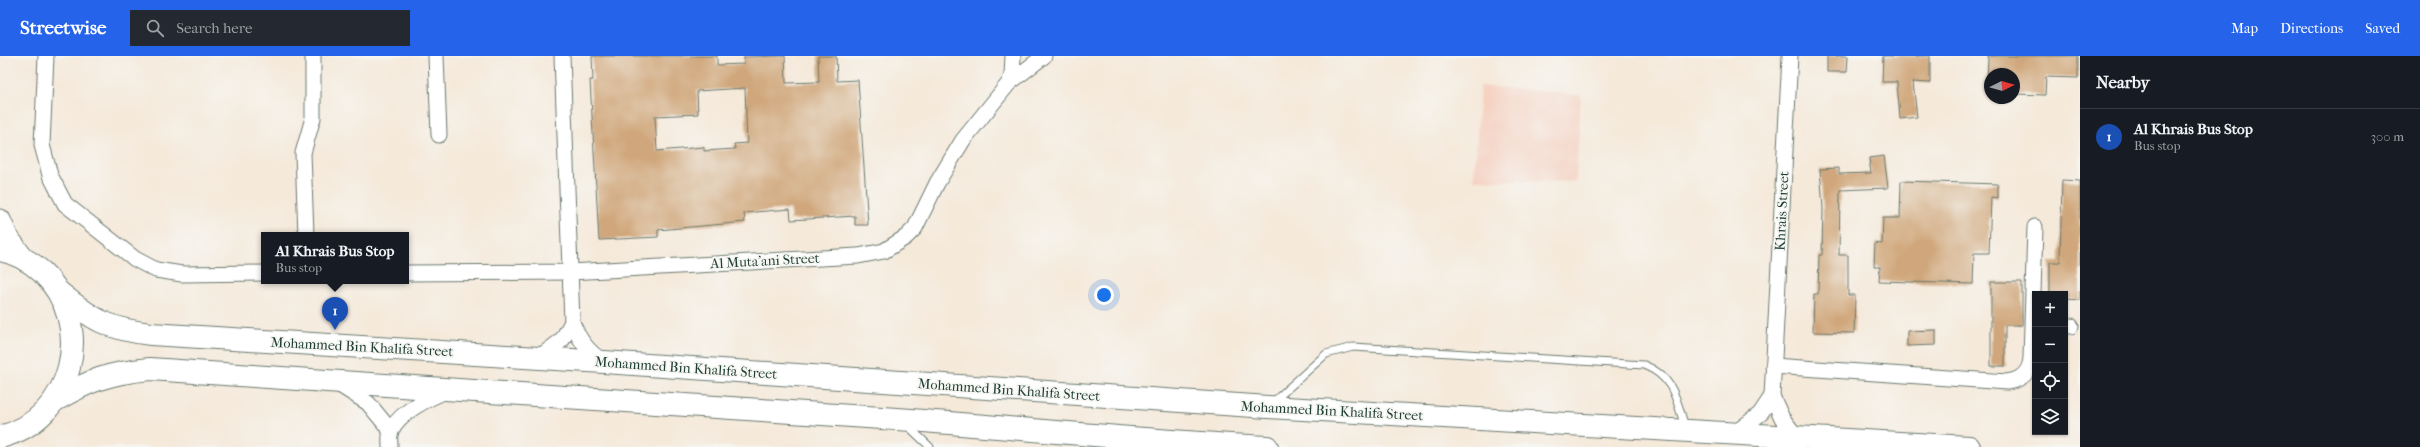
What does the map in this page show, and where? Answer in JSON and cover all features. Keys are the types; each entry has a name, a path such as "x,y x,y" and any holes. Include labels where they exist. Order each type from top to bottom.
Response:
{"highway":[{"path":"0,250 23,258 50,280 60,293 69,314 72,329 72,359 66,381 54,401 40,416 22,429 0,436"},
{"name":"Mohammed Bin Khalifa Street","path":"60,293 82,311 101,323 122,331 151,334 604,362 1268,407 1969,447"},
{"path":"54,401 99,377 119,372 150,369 447,391 898,419 1160,442 1267,447"}],"main road":[{"path":"0,220 7,236 23,258"}],"street":[{"path":"46,56 42,145 50,175 65,204 135,259 156,270 182,274 261,273"},
{"path":"306,232 302,160 304,146 314,118 313,56"},
{"path":"436,56 439,135"},
{"path":"562,56 572,322 581,342 591,353 604,362"},
{"name":"Al Muta'ani Street","path":"409,272 570,272 858,256 884,251 901,241 915,228 937,182 963,140 1009,83 1012,75 1013,56"},
{"path":"1009,83 1044,56"},
{"name":"Khrais Street","path":"1790,56 1772,396 1782,418 1796,436"},
{"path":"2034,291 2035,227"},
{"path":"538,358 562,340 572,322"},
{"path":"1773,366 2007,382 2019,379 2028,370 2031,358 2034,327"},
{"path":"338,383 368,404 391,431"},
{"path":"390,447 391,431 416,406 447,391"},
{"path":"1735,433 1760,414 1772,396"}],"lane":[{"path":"1268,407 1326,354 1353,347 1644,365 1663,375 1670,384 1687,431"},
{"path":"898,419 920,435 930,447"},
{"path":"1140,447 1160,442"}],"shaded area":[{"path":"1480,86 1581,95 1576,182 1474,180"}],"building":[{"path":"592,56 717,56 717,65 744,64 744,57 785,56 786,83 819,82 818,56 836,56 837,81 858,80 868,225 855,225 855,216 791,220 790,209 744,213 745,222 658,230 658,237 599,240 590,80 593,80","holes":["745,88 747,143 734,144 735,149 704,151 704,147 657,151 655,116 698,114 697,91"]},
{"path":"1827,56 1848,56 1847,72 1827,72"},
{"path":"1883,56 1930,56 1930,83 1913,82 1917,117 1900,119 1897,82 1882,82"},
{"path":"1988,56 2078,56 2078,78 2046,77 2045,95 2020,94 2020,68 1988,68"},
{"path":"1884,156 1888,188 1840,190 1839,255 1848,255 1848,295 1855,295 1854,333 1813,332 1814,294 1818,294 1819,255 1822,255 1823,208 1820,169 1839,168 1839,174 1871,173 1869,158"},
{"path":"2062,180 2080,181 2080,300 2068,299 2068,291 2050,291 2050,262 2060,262"},
{"path":"1901,181 1998,184 1998,198 1991,197 1989,253 1974,253 1973,284 1879,281 1880,267 1874,267 1875,243 1882,244 1883,218 1900,218"},
{"path":"1991,282 2022,282 2022,325 2005,325 2005,366 1991,366"},
{"path":"1936,330 1936,345 1907,346 1907,331"}],"place":[{"name":"Al Khrais Bus Stop","path":"335,330"}]}
